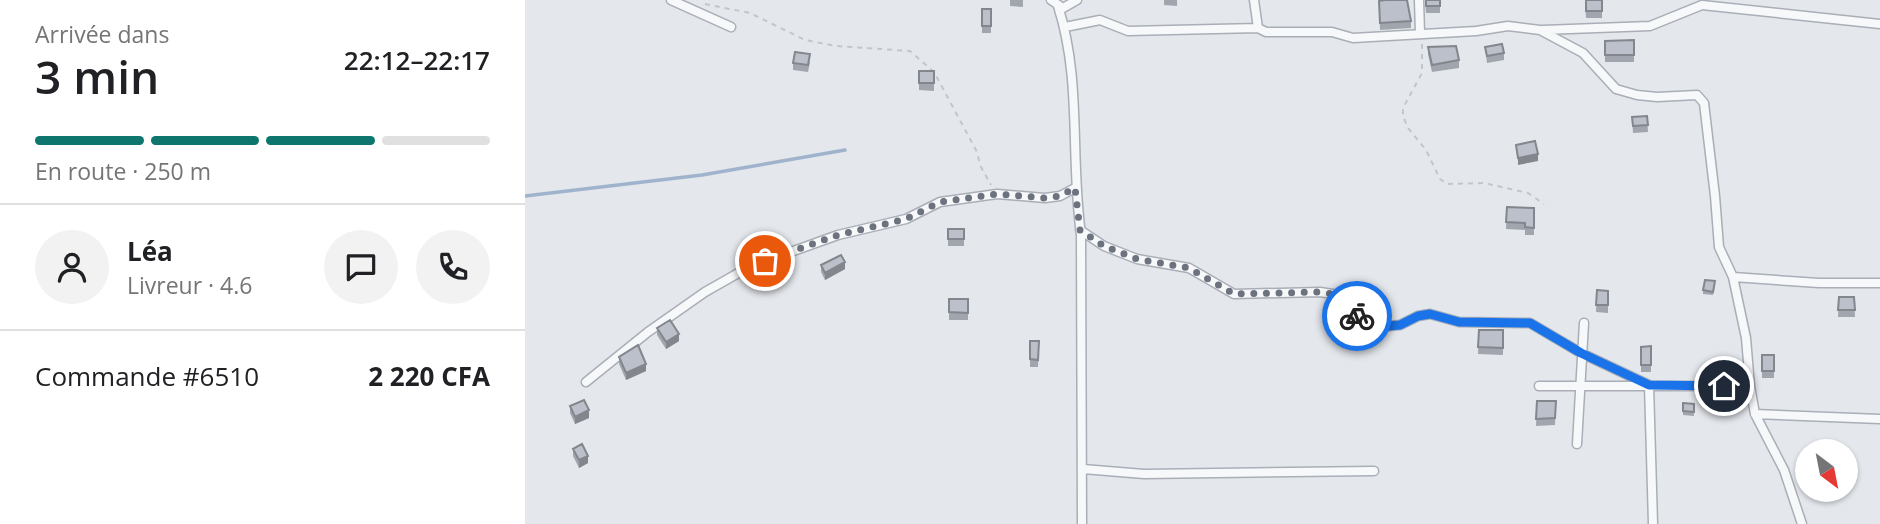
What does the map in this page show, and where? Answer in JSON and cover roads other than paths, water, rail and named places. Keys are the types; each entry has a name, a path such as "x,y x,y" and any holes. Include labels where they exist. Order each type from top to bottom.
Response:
{"street":[{"path":"671,0 731,27"},
{"path":"1054,3 1063,8 1077,0"},
{"path":"1254,0 1258,28"},
{"path":"1419,0 1420,33"},
{"path":"1054,3 1065,27 1075,113 1075,188 1080,230 1082,524"},
{"path":"1065,27 1100,20 1128,31 1258,28 1266,32 1332,32 1353,38 1476,31 1508,26 1540,30 1650,26 1703,3 1880,24"},
{"path":"1540,30 1583,53 1616,89 1657,97 1697,96 1705,103 1719,247 1733,277 1747,338 1755,414 1784,470 1802,524"},
{"path":"586,382 705,292 749,267 838,235 906,219 940,202 997,194 1045,198 1060,196 1075,188"},
{"path":"1080,230 1104,246 1137,259 1189,268 1234,294 1333,294 1343,298 1348,308 1360,320 1377,327 1400,325 1418,316 1430,314 1459,322 1530,323 1581,353 1649,385"},
{"path":"1733,277 1819,283 1880,283"},
{"path":"1577,444 1584,323"},
{"path":"1649,385 1653,524"},
{"path":"1539,386 1750,386"},
{"path":"1755,414 1880,419"},
{"path":"1083,469 1144,474 1374,471"}],"waterway":[{"path":"525,196 702,175 845,150"}]}
